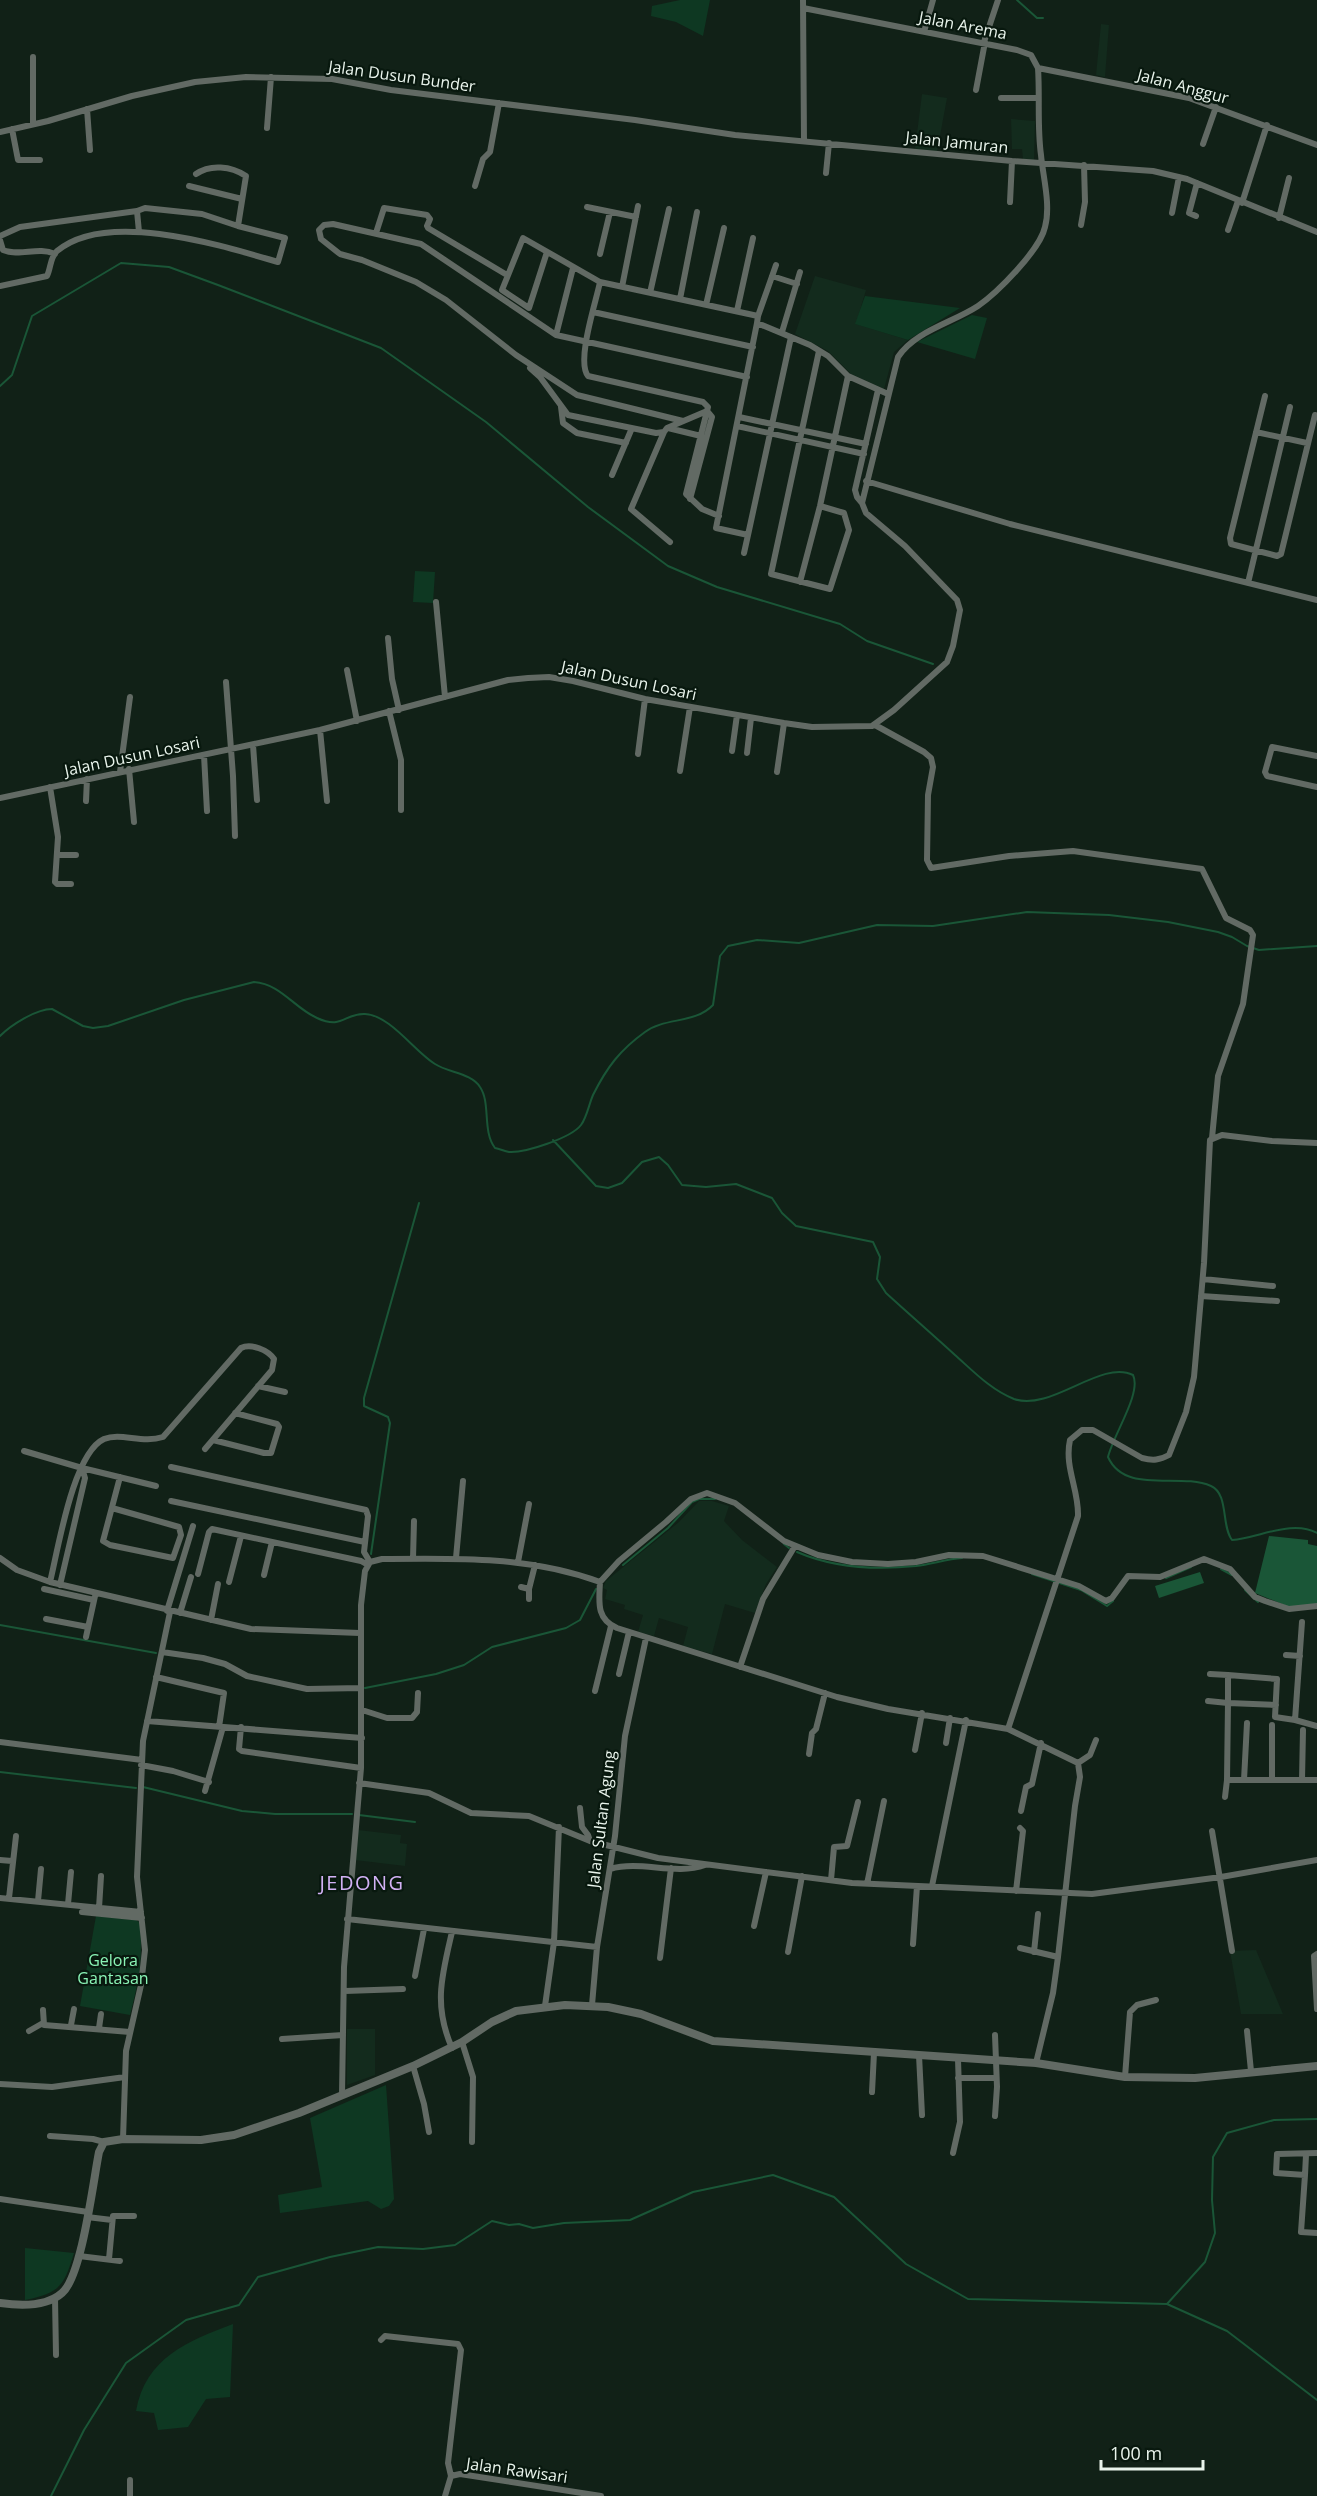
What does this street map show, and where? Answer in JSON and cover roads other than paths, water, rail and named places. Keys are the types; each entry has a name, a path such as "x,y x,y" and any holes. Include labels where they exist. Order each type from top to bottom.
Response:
{"street":[{"path":"803,0 804,141"},
{"path":"924,32 933,0"},
{"path":"976,90 984,42 998,0"},
{"name":"Jalan Arema","path":"803,8 984,42 1031,55 1038,68"},
{"path":"33,57 33,124"},
{"path":"862,503 896,362 902,351 917,338 968,311 994,293 1038,242 1046,219 1038,68"},
{"name":"Jalan Anggur","path":"1038,68 1168,93 1216,107 1317,145"},
{"path":"267,128 271,77"},
{"name":"Jalan Dusun Bunder","path":"0,132 195,82 271,77 332,79 391,90 735,135 804,141"},
{"path":"1001,98 1038,98"},
{"path":"475,186 483,159 490,152 499,103"},
{"path":"1203,144 1216,107"},
{"path":"87,109 90,150"},
{"path":"1228,230 1267,125"},
{"path":"12,129 18,160 40,160"},
{"name":"Jalan Jamuran","path":"804,141 1012,161 1153,171 1197,183 1317,232"},
{"path":"826,173 829,143"},
{"path":"1010,202 1012,161"},
{"path":"1081,225 1086,201 1084,165"},
{"path":"196,174 206,167 240,172 246,176 238,226"},
{"path":"1172,213 1179,177"},
{"path":"1279,218 1289,178"},
{"path":"1196,216 1189,213 1197,183"},
{"path":"189,186 242,199"},
{"path":"622,286 638,206"},
{"path":"587,207 636,217"},
{"path":"0,286 47,276 55,254 76,240 102,234 139,232 195,238 278,262 285,238 202,214 145,208 21,227 0,238 3,250 11,254 46,250 55,254"},
{"path":"376,233 384,208 427,216 430,219 426,226 428,228 507,275"},
{"path":"650,292 669,208"},
{"path":"137,211 139,232"},
{"path":"600,254 610,212"},
{"path":"680,299 697,212"},
{"path":"701,436 682,431 632,428 568,415 540,377 516,355 446,300 416,282 362,260 340,254 319,235 319,230 324,225 333,224 421,244 556,334 747,377"},
{"path":"706,305 724,228"},
{"path":"547,252 529,308 502,290 523,238 600,282 738,311 819,351 848,376 888,394"},
{"path":"738,311 753,238"},
{"path":"748,535 716,528 758,320 776,265"},
{"path":"556,334 573,267"},
{"path":"782,332 800,272"},
{"path":"772,276 797,284"},
{"path":"600,282 583,358 585,372 588,376 703,402 708,407 686,494 702,509 719,516"},
{"path":"593,312 753,347"},
{"path":"744,553 791,337"},
{"path":"819,351 771,574 830,590 849,530 844,513 820,506"},
{"path":"516,355 577,395 683,421"},
{"path":"800,582 820,506 848,376"},
{"path":"878,390 855,490 856,497 862,503 866,513 905,546 946,588 957,600 960,610 953,646 946,662 875,725 931,758 933,767 928,795 927,860 931,868 975,860 1062,851 1108,854 1197,867 1206,874 1226,918 1250,930 1253,935 1239,1016 1218,1076 1212,1138 1208,1151 1203,1279 1190,1398 1169,1455 1151,1460 1115,1443 1097,1431 1086,1430 1077,1433 1070,1440 1069,1461 1078,1516 1008,1729"},
{"path":"1265,396 1230,541 1232,544 1277,556 1282,552 1315,415"},
{"path":"560,406 563,423 577,433 626,443"},
{"path":"1248,583 1290,407"},
{"path":"670,542 631,509 666,430 707,411"},
{"path":"690,499 712,417 707,411"},
{"path":"739,417 866,444"},
{"path":"682,431 683,421"},
{"path":"737,426 864,454"},
{"path":"612,475 632,428"},
{"path":"1256,432 1307,443"},
{"path":"866,481 1010,524 1317,600"},
{"path":"436,602 445,697"},
{"path":"388,638 392,679 399,710"},
{"path":"347,670 357,721"},
{"name":"Jalan Dusun Losari","path":"0,798 320,730 508,680 549,677 595,685 645,699 812,727 875,725"},
{"path":"226,682 235,836"},
{"path":"120,772 130,697"},
{"path":"638,754 645,699"},
{"path":"680,771 690,707"},
{"path":"389,711 401,760 401,810"},
{"path":"732,751 737,716"},
{"path":"747,753 751,718"},
{"path":"777,771 784,723"},
{"path":"320,730 327,801"},
{"path":"253,745 257,800"},
{"path":"1317,756 1272,747 1265,772 1267,776 1317,787"},
{"path":"204,755 207,811"},
{"path":"129,769 134,822"},
{"path":"86,801 87,779"},
{"path":"50,787 58,837 56,883 71,884"},
{"path":"58,855 76,855"},
{"path":"1212,1138 1222,1136 1272,1142 1317,1143"},
{"path":"1203,1279 1273,1286"},
{"path":"1201,1296 1277,1301"},
{"path":"50,1582 76,1477 90,1452 105,1439 119,1437 147,1441 163,1437 245,1346 271,1354 274,1359 272,1370 205,1449"},
{"path":"258,1386 285,1392"},
{"path":"213,1440 264,1454 271,1453 279,1427 277,1424 235,1413"},
{"path":"24,1451 156,1486"},
{"path":"171,1467 366,1510 368,1516 364,1552 369,1564 364,1577 360,1633 361,1768 347,1919 342,2095"},
{"path":"60,1584 85,1478 82,1468"},
{"path":"112,1508 179,1527 181,1535 173,1558 106,1544 103,1539 120,1477"},
{"path":"456,1558 463,1481"},
{"path":"1078,1762 1008,1729 866,1704 611,1626 602,1616 599,1608 600,1582 619,1561 691,1499 707,1492 735,1503 773,1533 795,1546 836,1559 868,1564 901,1564 949,1555 973,1554 1109,1600 1128,1576 1160,1577 1200,1560 1209,1559 1230,1569 1255,1597 1265,1602 1289,1609 1317,1606"},
{"path":"171,1501 365,1542"},
{"path":"518,1562 529,1504"},
{"path":"413,1559 414,1521"},
{"path":"123,2139 129,2032 144,1969 145,1936 137,1851 142,1762 147,1721 169,1611 193,1526"},
{"path":"198,1575 210,1530 369,1564 382,1559 456,1558 518,1562 566,1570 600,1582"},
{"path":"230,1582 242,1536"},
{"path":"264,1575 272,1542"},
{"path":"740,1667 763,1599 795,1546"},
{"path":"57,1556 66,1558"},
{"path":"0,1558 17,1570 50,1582 251,1629 360,1633"},
{"path":"529,1599 535,1564"},
{"path":"180,1613 191,1576"},
{"path":"211,1620 218,1584"},
{"path":"521,1587 529,1589"},
{"path":"44,1589 94,1600"},
{"path":"86,1637 96,1593"},
{"path":"46,1619 88,1627"},
{"path":"1295,1720 1302,1622"},
{"path":"595,1691 597,1673 611,1626"},
{"path":"619,1674 629,1632"},
{"name":"Jalan Sultan Agung","path":"592,2005 597,1947 613,1848 625,1736 646,1638"},
{"path":"162,1652 203,1658 225,1664 247,1676 307,1689 361,1688"},
{"path":"1286,1656 1300,1656"},
{"path":"1210,1674 1277,1679 1275,1717 1317,1726"},
{"path":"1225,1797 1228,1675"},
{"path":"156,1677 222,1692 224,1696 221,1727 205,1791"},
{"path":"362,1710 387,1718 412,1718 417,1712 418,1693"},
{"path":"809,1754 812,1733 815,1730 825,1693"},
{"path":"1208,1701 1228,1704 1276,1705"},
{"path":"915,1750 922,1713"},
{"path":"946,1743 950,1718"},
{"path":"932,1886 966,1720"},
{"path":"147,1721 362,1738"},
{"path":"1244,1780 1247,1723"},
{"path":"1272,1725 1272,1780"},
{"path":"241,1727 240,1751 361,1768"},
{"path":"1302,1780 1303,1730"},
{"path":"1078,1762 1090,1755 1096,1740"},
{"path":"0,1742 142,1762 209,1782"},
{"path":"1021,1811 1026,1787 1032,1784 1041,1743"},
{"path":"1036,2063 1053,1993 1080,1777 1078,1762"},
{"path":"1227,1780 1317,1780"},
{"path":"359,1783 423,1792 464,1811 529,1816 590,1841 658,1858 867,1884 1092,1894 1221,1877 1317,1860"},
{"path":"867,1884 884,1801"},
{"path":"831,1880 834,1847 848,1846 858,1802"},
{"path":"580,1808 582,1827 590,1841"},
{"path":"545,2006 554,1942 559,1827"},
{"path":"1016,1892 1023,1831 1020,1828"},
{"path":"1212,1831 1232,1952"},
{"path":"9,1898 16,1836"},
{"path":"0,1860 12,1861"},
{"path":"610,1869 628,1866 687,1869 705,1865"},
{"path":"660,1958 671,1868"},
{"path":"38,1901 41,1869"},
{"path":"68,1904 71,1872"},
{"path":"754,1926 766,1872"},
{"path":"99,1908 101,1876"},
{"path":"788,1952 802,1876"},
{"path":"913,1944 917,1886"},
{"path":"0,1898 68,1904 142,1915"},
{"path":"82,1912 142,1915"},
{"path":"1034,1952 1038,1914"},
{"path":"347,1919 597,1947"},
{"path":"415,1976 424,1929"},
{"path":"452,1932 439,2004 444,2031 452,2048"},
{"path":"1020,1948 1058,1957"},
{"path":"1317,1954 1314,1956 1317,2009"},
{"path":"345,1991 403,1989"},
{"path":"1125,2077 1130,2012 1137,2005 1156,2000"},
{"path":"50,2136 104,2142 123,2139 186,2141 214,2139 254,2128 342,2095 452,2048 505,2015 527,2008 545,2006 592,2005 641,2014 713,2041 1036,2063 1125,2077 1196,2078 1317,2066"},
{"path":"71,2025 74,2009"},
{"path":"43,2010 43,2023"},
{"path":"99,2028 101,2014"},
{"path":"43,2023 129,2032"},
{"path":"29,2031 43,2023"},
{"path":"1247,2031 1251,2071"},
{"path":"282,2039 343,2035"},
{"path":"995,2035 997,2087 995,2116"},
{"path":"462,2042 473,2077 472,2142"},
{"path":"872,2092 874,2053"},
{"path":"920,2055 922,2115"},
{"path":"953,2153 960,2122 958,2059"},
{"path":"413,2066 422,2093 429,2132"},
{"path":"0,2084 52,2086 125,2077"},
{"path":"958,2079 995,2078"},
{"path":"0,2303 29,2305 55,2298 68,2287 79,2256 99,2152 104,2142"},
{"path":"1305,2175 1276,2173 1277,2154 1317,2153"},
{"path":"1306,2155 1300,2232 1317,2233"},
{"path":"0,2199 112,2220"},
{"path":"109,2259 113,2216 134,2216"},
{"path":"79,2256 120,2261"},
{"path":"55,2298 56,2355"},
{"path":"381,2340 385,2336 458,2344 461,2350 448,2463 451,2476"},
{"name":"Jalan Rawisari","path":"445,2496 451,2476 467,2475 601,2496"},
{"path":"130,2480 130,2496"}],"waterway":[{"path":"1017,0 1037,18 1043,18"},
{"path":"0,386 12,375 32,316 121,263 169,267 381,348 486,422 588,507 668,566 717,587 840,624 867,641 933,664"},
{"path":"0,1036 24,1018 46,1010 52,1009 83,1026 93,1028 108,1026 184,1000 254,982 264,984 280,992 309,1014 326,1021 338,1022 358,1014 374,1016 393,1027 435,1064 476,1082 485,1101 491,1141 495,1148 516,1152 558,1140 576,1130 585,1118 593,1095 609,1068 621,1052 645,1032 662,1024 698,1015 713,1005 720,956 728,946 757,940 799,943 877,925 933,926 1027,912 1109,915 1168,922 1218,932 1259,950 1317,946"},
{"path":"553,1140 596,1186 608,1188 622,1183 642,1162 659,1157 668,1165 682,1185 706,1187 736,1184 772,1198 782,1213 796,1226 873,1242 880,1257 877,1279 886,1293 983,1380 1014,1399 1028,1401 1044,1398 1106,1374 1120,1372 1133,1375 1134,1392 1108,1457 1116,1469 1127,1476 1140,1479 1198,1482 1211,1486 1217,1490 1223,1503 1232,1540 1275,1530 1297,1528 1317,1533"},
{"path":"371,1554 390,1423 388,1417 364,1406 364,1398 419,1203"},
{"path":"623,1565 668,1528 692,1502 699,1499 715,1499"},
{"path":"784,1544 789,1548"},
{"path":"797,1552 826,1562 871,1568 916,1566 962,1558"},
{"path":"1166,1578 1191,1567"},
{"path":"1221,1569 1232,1575"},
{"path":"1032,1574 1081,1590 1107,1606 1113,1601"},
{"path":"365,1688 436,1674 464,1665 492,1647 566,1628 580,1620 596,1589"},
{"path":"1245,1590 1258,1602"},
{"path":"0,1625 156,1653"},
{"path":"0,1772 136,1788"},
{"path":"143,1787 242,1811 275,1814 352,1814"},
{"path":"359,1815 415,1822"},
{"path":"51,2496 84,2430 126,2363 186,2320 239,2305 258,2277 330,2257 378,2247 423,2249 455,2245 492,2221 533,2228 564,2223 630,2220 693,2192 773,2175 834,2197 906,2264 968,2299 1167,2304 1205,2262 1215,2233 1212,2200 1213,2157 1227,2133 1274,2120 1317,2119"},
{"path":"1167,2304 1227,2331 1317,2400"}],"district":[{"name":"JEDONG","path":"362,1883"}],"park label":[{"name":"Gelora Gantasan","path":"113,1969"}]}
